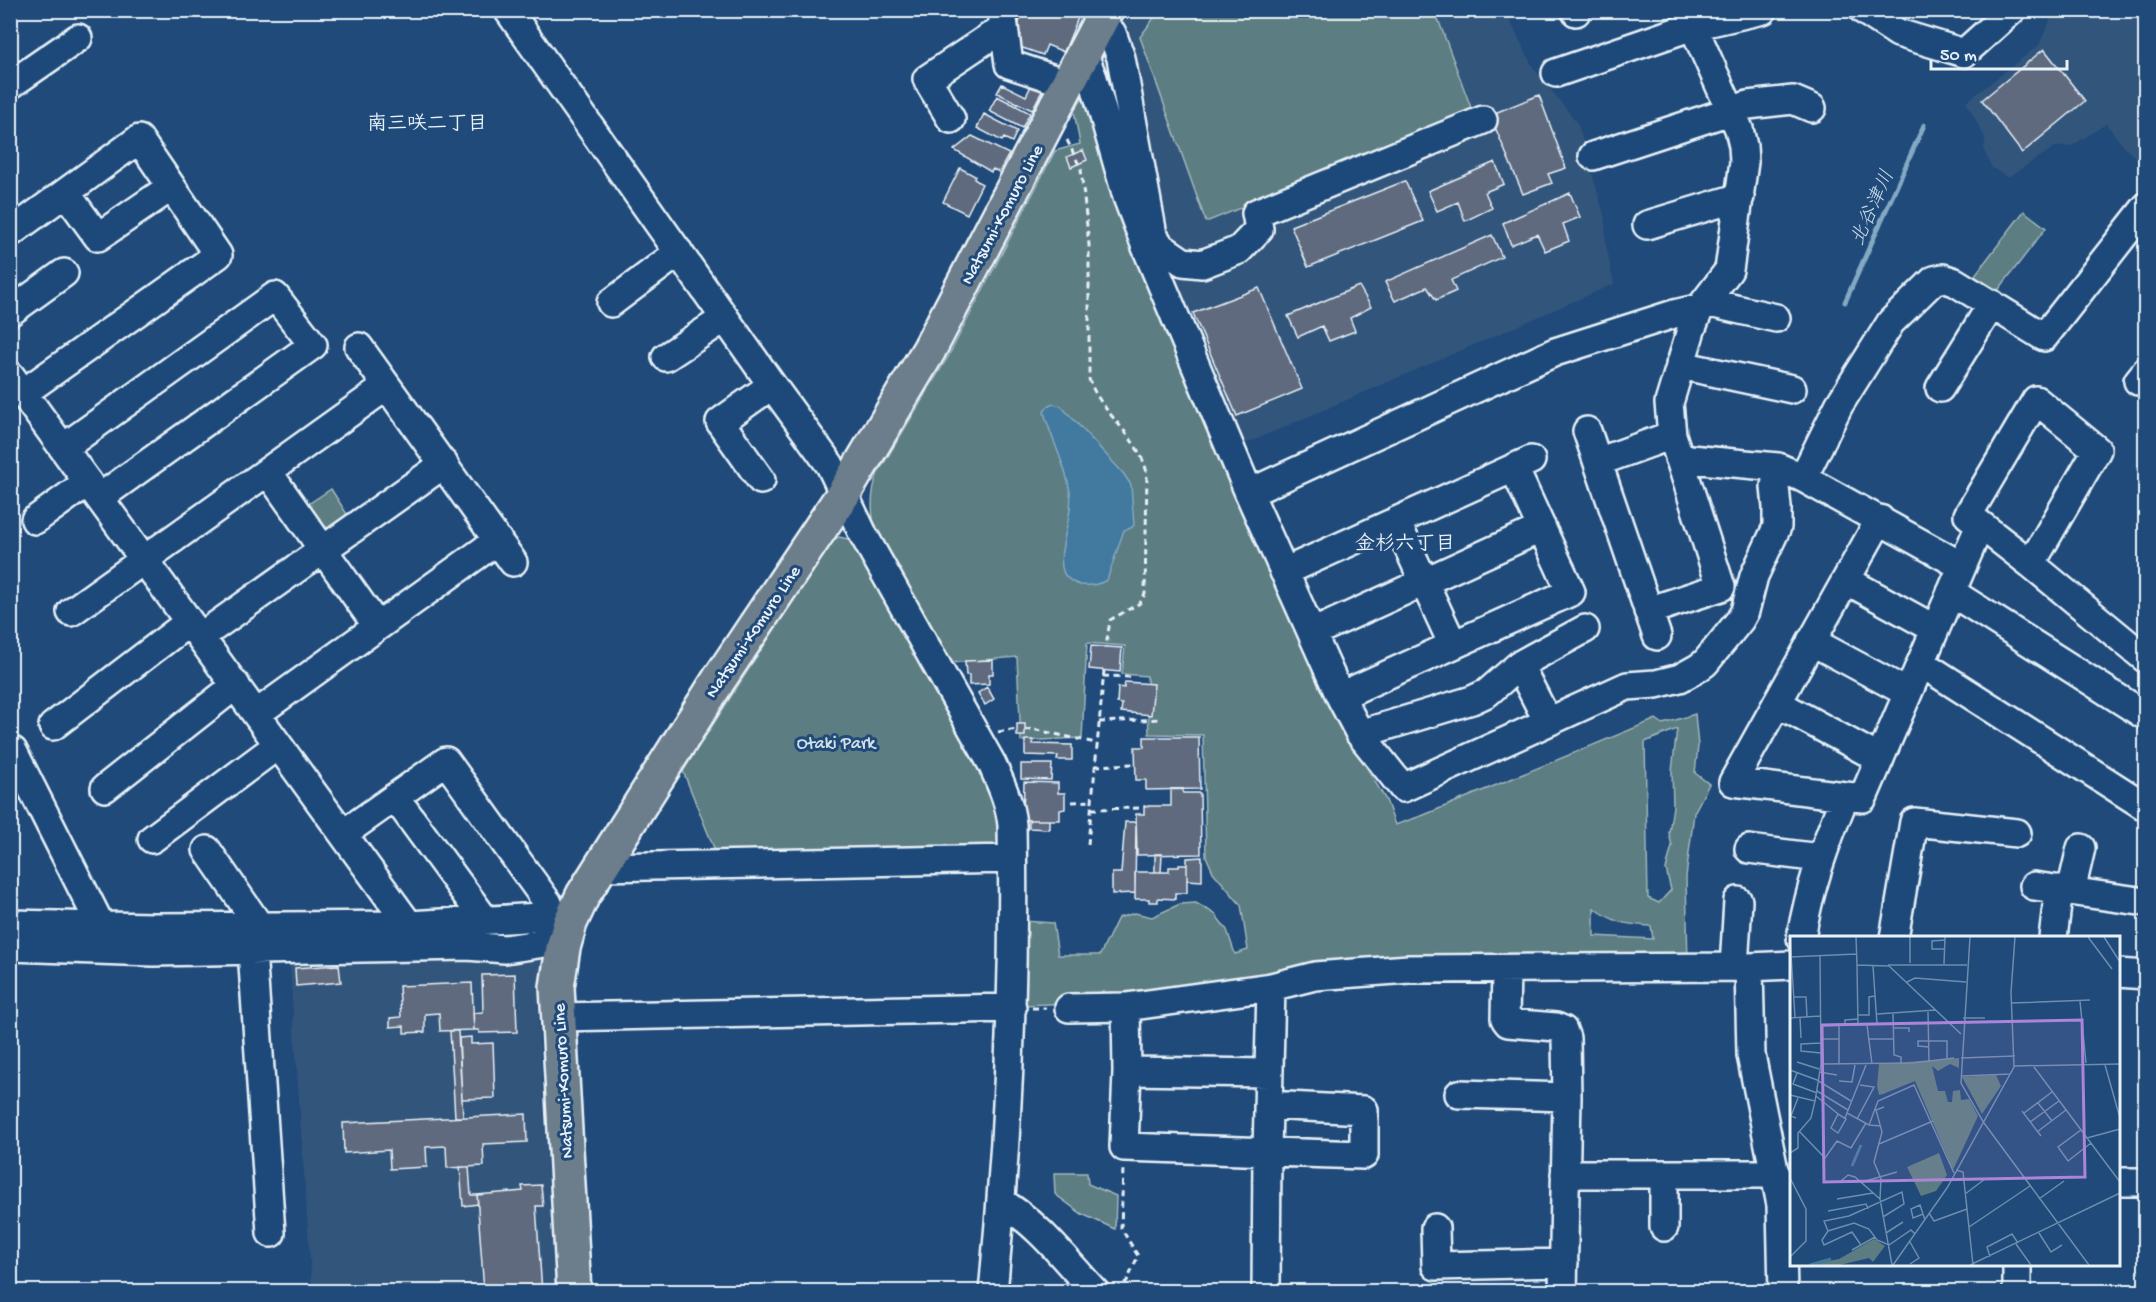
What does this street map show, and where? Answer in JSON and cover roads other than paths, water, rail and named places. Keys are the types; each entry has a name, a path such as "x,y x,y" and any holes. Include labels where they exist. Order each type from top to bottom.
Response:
{"main road":[{"name":"Natsumi-Komuro Line","path":"574,1292 557,987 563,929 599,867 720,678 844,493 929,350 1103,17"}],"street":[{"path":"508,10 830,465 863,534 999,780 1011,814 1012,1008 1002,1203 993,1292"},
{"path":"1556,73 1692,18 1762,10"},
{"path":"1863,10 1898,33 1964,53 2012,10"},
{"path":"1103,17 1112,33 1121,58 1153,235 1161,247 1183,262 1202,264 1239,250 1259,229 1256,213 1483,120"},
{"path":"1587,431 1653,624 1721,587 1676,447 1669,403 1691,330 1703,305 1729,270 1744,162 1739,129 1692,18"},
{"path":"1003,19 1009,64 1069,84"},
{"path":"951,119 927,79 1003,19"},
{"path":"10,85 78,38"},
{"path":"1084,55 1093,78 1127,197 1163,290 1249,493 1340,696 1360,734 1403,788 1627,686 1656,684 1680,678 1705,663 1740,620 1754,576 1775,533 1778,507 1775,487 1778,467"},
{"path":"1593,156 1748,105 1793,100 1812,108"},
{"path":"10,233 139,139 218,255 17,384 409,925"},
{"path":"66,193 98,237 171,187"},
{"path":"1647,225 1740,197"},
{"path":"1803,478 1839,405 1891,321 1934,280 1943,278 1955,282 2044,337 2145,207"},
{"path":"611,303 678,252"},
{"path":"1163,290 1176,286 1194,263"},
{"path":"10,312 64,273"},
{"path":"35,520 94,490 313,345 275,296 63,448"},
{"path":"1940,388 1992,304"},
{"path":"1249,493 1555,352 1703,305 1776,318"},
{"path":"666,357 724,318"},
{"path":"256,714 377,626 506,551 359,347"},
{"path":"1680,365 1792,389"},
{"path":"761,480 720,422 772,385"},
{"path":"71,612 387,386"},
{"path":"2031,564 2097,450 2036,400 1968,515 2145,659"},
{"path":"1598,462 1676,447 1778,467 1880,519 1962,566"},
{"path":"53,726 195,629 323,549 444,464"},
{"path":"1284,572 1522,464 1542,528 1571,592 1340,696"},
{"path":"268,472 377,626"},
{"path":"1880,519 1733,782 1863,798 1980,525"},
{"path":"1396,521 1453,645"},
{"path":"1312,633 1542,528"},
{"path":"1846,580 1935,629"},
{"path":"1951,592 2145,716"},
{"path":"1360,734 1472,700 1487,693 1519,665 1585,629"},
{"path":"1811,641 1908,693"},
{"path":"1921,663 2145,807"},
{"path":"1519,665 1548,722"},
{"path":"105,788 236,685"},
{"path":"1777,703 1880,759"},
{"path":"152,839 279,745"},
{"path":"14,751 101,926"},
{"path":"343,834 446,761 548,903 563,929"},
{"path":"1802,936 1804,917 1820,858 1845,796"},
{"path":"395,797 486,920"},
{"path":"1894,936 1914,822 2017,833"},
{"path":"2053,936 2055,889 2081,848"},
{"path":"1749,849 1820,858"},
{"path":"207,850 256,938 271,1233"},
{"path":"599,867 1012,859"},
{"path":"2055,889 2145,902"},
{"path":"1738,901 1751,1055 1781,1205 1783,1292"},
{"path":"256,938 540,917 563,929"},
{"path":"10,924 101,926 153,940"},
{"path":"10,947 256,938 504,949 563,929"},
{"path":"1069,1008 1126,1007 1271,987 1315,976 1409,969 1790,965"},
{"path":"1506,969 1505,1018 1508,1023 1556,1027 1563,1030 1566,1038 1563,1292"},
{"path":"2120,973 2145,975"},
{"path":"1266,1292 1271,987"},
{"path":"1126,1007 1127,1071 1124,1147 1364,1155 1364,1110 1268,1105"},
{"path":"558,1017 1012,1008"},
{"path":"1127,1071 1269,1073"},
{"path":"1459,1094 1567,1097"},
{"path":"1565,1174 1776,1174"},
{"path":"1664,1174 1664,1227"},
{"path":"2120,1182 2145,1182"},
{"path":"1002,1203 1029,1222 1095,1292"},
{"path":"1436,1228 1436,1266 1564,1263"},
{"path":"2017,1292 2018,1266"}],"waterway":[{"name":"北谷津川","path":"1845,302 1924,125"}],"district":[{"name":"南三咲二丁目","path":"427,122"},
{"name":"金杉六丁目","path":"1405,542"}],"park label":[{"name":"Otaki Park","path":"836,742"}]}
